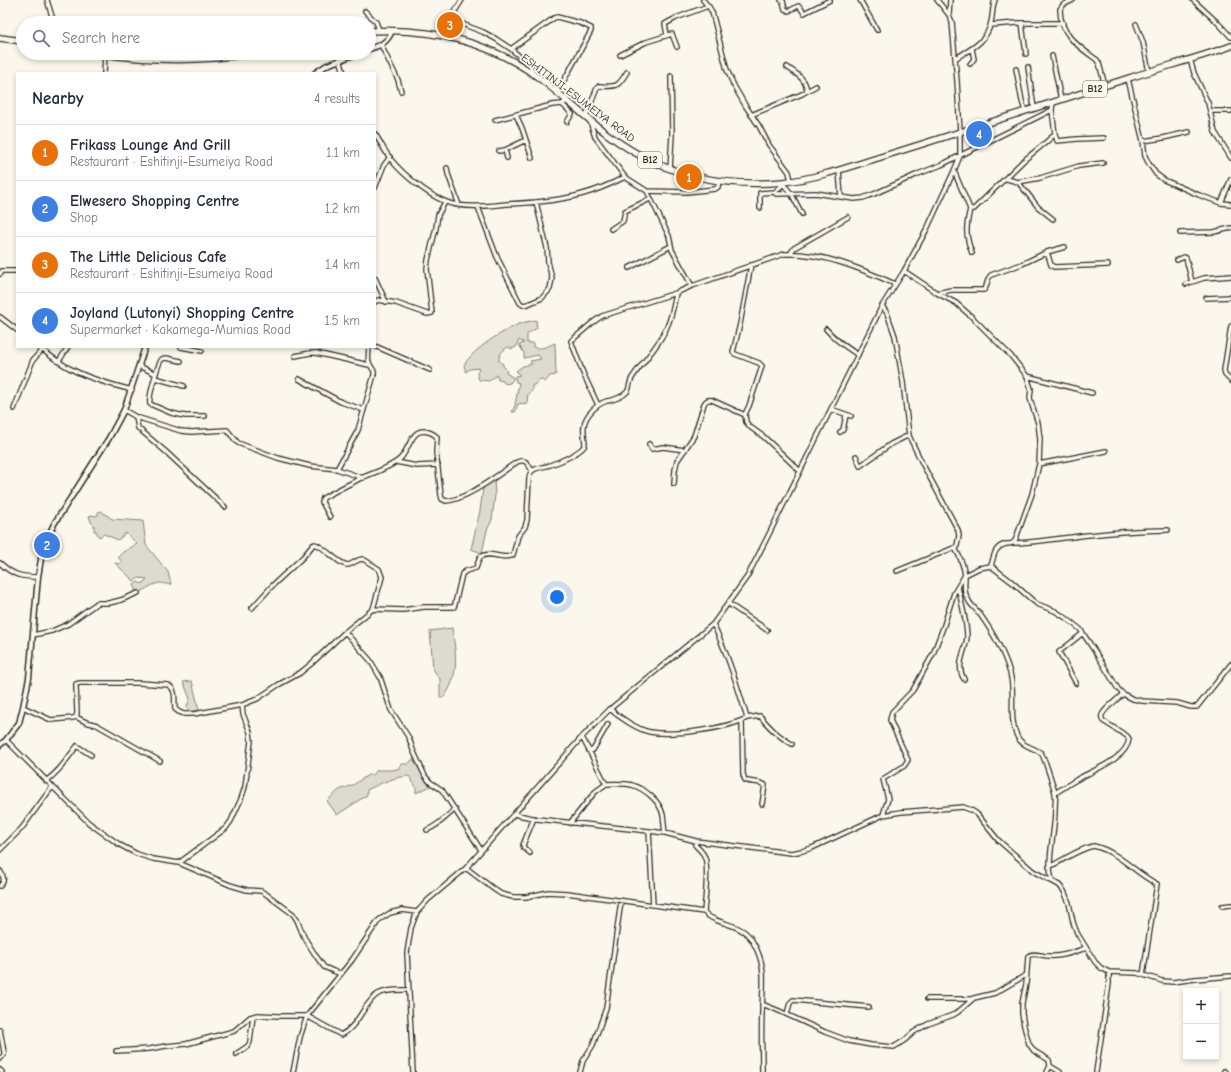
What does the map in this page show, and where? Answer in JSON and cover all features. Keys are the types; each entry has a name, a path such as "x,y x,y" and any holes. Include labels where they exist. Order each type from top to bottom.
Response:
{"highway":[{"name":"ESHITINJI-ESUMEIYA ROAD","path":"376,30 392,30 440,34 465,40 505,56 532,72 586,116 590,121 632,151 670,169 700,177 750,183 782,182 811,178 960,132"},
{"path":"0,38 16,40"},
{"name":"B12","path":"960,132 1231,46"}],"street":[{"path":"47,0 52,16"},
{"path":"440,34 462,0"},
{"path":"703,0 708,6 715,21 727,70 734,86 751,116 759,126 769,146 789,172 791,181"},
{"path":"781,0 783,1 784,9 789,11 798,6 804,13 830,0"},
{"path":"860,0 877,30"},
{"path":"413,1072 407,953 411,928 417,912 428,900 466,868 582,737 610,709 713,624 729,604 750,571 882,306 904,271 927,229 960,156 956,58 952,22 949,15 937,0"},
{"path":"949,15 950,0"},
{"path":"956,58 977,46 984,38 991,25 995,0"},
{"path":"1073,0 1061,6 1060,14 1062,23 1067,34 1075,44 1097,60 1105,86"},
{"path":"1193,0 1231,37"},
{"path":"667,35 665,24 676,18 708,6"},
{"path":"365,11 370,16"},
{"path":"511,49 557,17 580,23 591,28 591,31 557,92"},
{"path":"449,19 483,32 496,39 511,49 531,66 532,72"},
{"path":"376,22 379,30"},
{"path":"1022,23 1026,54"},
{"path":"991,25 1062,23"},
{"path":"1136,24 1143,42 1149,72"},
{"path":"376,47 381,45 389,38 392,30"},
{"path":"620,55 646,42 672,34 677,47"},
{"path":"381,45 398,80 401,92"},
{"path":"970,64 974,59 972,49"},
{"path":"1052,56 1060,100"},
{"path":"1190,59 1194,73 1207,99 1215,132 1231,158"},
{"path":"104,72 105,60"},
{"path":"316,72 327,65 340,60 344,72"},
{"path":"787,67 799,75 804,81 806,91"},
{"path":"1028,67 1034,108"},
{"path":"1016,69 1025,112"},
{"path":"586,116 599,86 614,87 621,83 627,72"},
{"path":"670,169 672,135 671,76"},
{"path":"1128,78 1146,156 1149,164 1156,174 1170,183 1221,203 1231,204"},
{"path":"751,116 802,94 816,86"},
{"path":"495,120 552,105 562,104 567,101"},
{"path":"1053,102 1052,110 1055,134 1058,141 1104,138"},
{"path":"562,104 572,114 567,122"},
{"path":"760,208 760,193 816,193 854,199 863,198 960,156 1052,110"},
{"path":"1210,111 1231,111"},
{"path":"516,115 532,158"},
{"path":"590,121 595,137 625,176 647,192 669,236 671,246 692,286"},
{"path":"1143,140 1163,138 1189,132"},
{"path":"970,209 975,209 1023,161 1055,134"},
{"path":"376,136 390,157 404,173 428,192 445,202 478,207 536,202 583,194 605,187 625,176"},
{"path":"499,151 505,150 526,140"},
{"path":"505,150 507,158"},
{"path":"376,185 384,165 390,157"},
{"path":"1006,178 1018,182 1040,178 1079,166 1103,163"},
{"path":"447,168 459,204"},
{"path":"839,170 841,197"},
{"path":"954,171 970,209 966,234 972,253"},
{"path":"1221,203 1231,179"},
{"path":"647,192 687,192 715,188 718,187 719,180"},
{"path":"775,192 780,188 782,182"},
{"path":"782,182 791,193 802,214"},
{"path":"1018,182 1038,207 1053,220"},
{"path":"611,229 623,222 625,211 650,199"},
{"path":"376,301 378,300 396,303 427,314 432,313 427,269 428,260 438,215 445,202"},
{"path":"478,207 497,257 520,303 528,304 542,298 550,289 552,278 548,262 547,248 536,202"},
{"path":"790,254 794,248 848,217"},
{"path":"1180,233 1214,232 1231,228"},
{"path":"629,268 671,246"},
{"path":"937,293 951,290 984,290 986,288 988,278 994,274 1022,264 1046,254 1047,252 1065,247"},
{"path":"598,405 570,342 602,316 784,254 812,256 854,267 895,284"},
{"path":"1046,254 1049,256 1052,266 1054,267 1108,265"},
{"path":"1177,260 1183,257 1186,258 1192,282"},
{"path":"751,265 733,352 759,363 762,366 745,415 746,422 800,471"},
{"path":"0,274 2,271 16,271"},
{"path":"904,271 937,293 956,303 974,318 1011,356 1027,376 1031,389 1030,398 1038,423 1040,439 1039,464 1030,500 1013,543"},
{"path":"1186,284 1204,278 1231,276"},
{"path":"376,280 386,302"},
{"path":"373,609 403,610 424,607 451,608 455,606 462,574 476,568 480,557 486,554 509,557 513,555 518,536 525,527 527,520 528,479 532,471 558,463 584,447 584,425 586,418 598,405 614,400 627,393 629,382 667,328 673,310 676,292"},
{"path":"1206,298 1231,297"},
{"path":"882,306 887,313 895,336 903,382 909,435 958,530 959,536 956,548 963,566 965,575 964,584 968,600 996,640 1006,661 1013,691 1014,725 1017,736 1021,742 1042,754 1045,759 1055,793 1054,829 1049,867 1052,881"},
{"path":"0,318 16,329"},
{"path":"1231,326 1224,370 1226,377 1231,381"},
{"path":"826,329 831,336 858,355"},
{"path":"376,346 430,370"},
{"path":"14,409 33,360 41,348 75,372 101,382 132,390"},
{"path":"59,361 67,348"},
{"path":"0,745 6,740 19,723 23,707 29,678 38,577 42,553 46,541 54,524 110,438 132,390 145,348"},
{"path":"186,348 202,351"},
{"path":"337,469 358,430 374,375 368,360 369,348"},
{"path":"295,356 316,353 369,365"},
{"path":"181,361 164,358 161,361 155,376 149,401 150,404 171,413 185,416 205,416"},
{"path":"139,366 155,376 184,386"},
{"path":"1027,376 1092,393"},
{"path":"299,379 341,402 364,410"},
{"path":"674,484 677,461 694,436 706,401 709,399 712,400 745,415"},
{"path":"831,409 851,416"},
{"path":"124,410 136,417 181,431 191,432 227,430 238,443 278,458 310,466 337,469 363,478"},
{"path":"840,432 843,430 846,415"},
{"path":"136,417 138,428 225,507"},
{"path":"330,517 322,502 323,498 378,472 395,462 407,450 417,433 422,431 434,434 437,437 436,452 442,499 446,501 460,498 521,460 525,460 527,462 532,471"},
{"path":"856,456 860,466 891,444 909,435"},
{"path":"649,444 652,449 663,447 685,450"},
{"path":"1039,464 1106,451"},
{"path":"395,462 417,466 438,465"},
{"path":"991,566 996,549 999,546 1013,543 1025,543 1136,530 1168,530"},
{"path":"76,716 76,684 80,683 140,683 168,685 174,690 175,709 184,714 194,714 242,705 300,673 373,609 382,577 379,569 363,559 349,565 342,564 330,553 315,544 272,585 252,608"},
{"path":"897,571 956,548"},
{"path":"0,563 13,573 24,577 38,577"},
{"path":"883,815 888,798 883,779 904,766 908,760 890,720 892,712 913,690 933,654 954,593 965,575 979,568 991,566 1037,604 1055,611 1080,629 1096,652 1118,690 1133,699 1177,703 1195,707 1199,705 1231,664"},
{"path":"958,587 967,637 960,668 964,679"},
{"path":"33,634 52,631 68,624 97,603 115,601 138,593"},
{"path":"729,604 767,630"},
{"path":"713,624 727,657 747,718"},
{"path":"345,632 370,660 380,677 391,710 409,738 425,776 430,782 442,790 481,850"},
{"path":"1076,683 1059,652 1083,633"},
{"path":"1055,793 1112,761 1129,743 1127,736 1103,721 1102,717 1102,714 1123,694"},
{"path":"179,863 226,828 231,821 241,799 245,787 251,741 250,732 243,714 242,705"},
{"path":"23,707 51,720 69,719 76,716"},
{"path":"610,709 626,721 649,732 691,732 760,716 781,738 792,744"},
{"path":"76,716 86,722 97,725 160,761"},
{"path":"742,721 743,774 745,780 749,782 762,783 765,785 762,804"},
{"path":"589,751 592,750 608,724"},
{"path":"582,737 606,784"},
{"path":"6,740 89,823 120,845 137,854 153,859 179,863 247,890 261,891 293,914 304,937 324,967 339,973 342,972"},
{"path":"46,781 52,777 77,746 91,755"},
{"path":"570,822 595,792 606,784 621,784 633,786 646,792 657,802 663,814 665,834"},
{"path":"0,850 22,828 52,787"},
{"path":"514,814 534,818 649,831 696,841 790,853 812,848 883,815 963,807 976,814 998,840 1033,871 1059,885 1067,897 1077,933 1095,962 1101,968 1109,972 1143,975 1173,982 1231,976"},
{"path":"427,830 433,828 455,809"},
{"path":"530,853 524,848 523,845 534,818"},
{"path":"649,831 653,905"},
{"path":"696,841 695,845 705,857 706,883 704,912"},
{"path":"1049,867 1076,853 1094,846 1118,857 1157,884 1143,975"},
{"path":"466,868 501,894 513,897 526,897 548,892 567,892 704,912 712,919 734,925 741,929 753,942 761,958 764,971 761,1042 762,1072"},
{"path":"0,871 4,878 3,883 0,886"},
{"path":"580,1072 593,1045 606,1008 621,901"},
{"path":"1222,906 1231,905"},
{"path":"293,1072 300,1038 307,1016 352,960 379,920 390,913 402,910 417,912"},
{"path":"1047,1072 1050,1066 1049,1060 1034,1052 1029,1044 1024,1026 1022,1003 1027,958 1029,955 1050,956 1070,954 1086,948"},
{"path":"1096,1072 1109,984 1109,972"},
{"path":"927,999 974,998 995,993 1026,975"},
{"path":"116,1051 149,1049 186,1044 234,1031 252,1016 258,1015 307,1016 341,1034 350,1029 375,997 380,993 409,990"},
{"path":"762,1004 849,1041 894,1047 914,1032 928,1024 958,1012 974,998"},
{"path":"787,1014 790,1003 795,1000 870,1006"},
{"path":"236,1054 248,1046 250,1042 252,1016"},
{"path":"0,1030 4,1052 4,1055 0,1059"},
{"path":"1050,1066 1060,1072"}],"shaded area":[{"path":"536,320 537,328 527,334 527,343 533,343 533,347 539,348 555,343 556,375 550,376 545,382 540,379 532,386 532,391 528,394 527,403 518,404 515,412 512,412 515,405 519,383 516,382 515,376 520,375 516,371 523,366 532,364 530,361 541,359 538,355 524,358 524,353 519,345 524,343 519,340 516,347 512,349 508,347 504,350 500,355 499,361 507,370 506,373 514,378 510,383 506,384 503,381 498,380 497,375 489,381 479,380 477,373 479,368 470,369 466,372 464,365 475,352 498,335 521,323"},
{"path":"494,480 495,495 492,520 487,530 482,553 471,549 480,511 483,488"},
{"path":"101,511 112,519 143,521 146,545 168,572 171,584 160,583 150,586 141,592 135,590 134,585 138,582 142,584 147,579 139,578 134,581 115,563 118,564 122,562 118,557 123,552 137,544 126,533 118,540 104,534 99,537 96,531 94,531 94,525 89,516 96,516 98,515 98,512"},
{"path":"452,628 455,647 455,672 449,689 444,697 440,697 440,679 433,669 430,631"},
{"path":"192,681 199,710 191,711 187,709 190,699 183,682"},
{"path":"413,759 431,786 416,793 416,787 409,776 393,779 367,790 367,795 337,815 327,801 339,790 353,785 368,775 373,775 377,770 398,769 401,764 408,764"}],"place":[{"name":"The Little Delicious Cafe","path":"450,25"},
{"name":"Joyland (Lutonyi) Shopping Centre","path":"979,134"},
{"name":"Frikass Lounge And Grill","path":"689,177"},
{"name":"Elwesero Shopping Centre","path":"47,545"}]}
